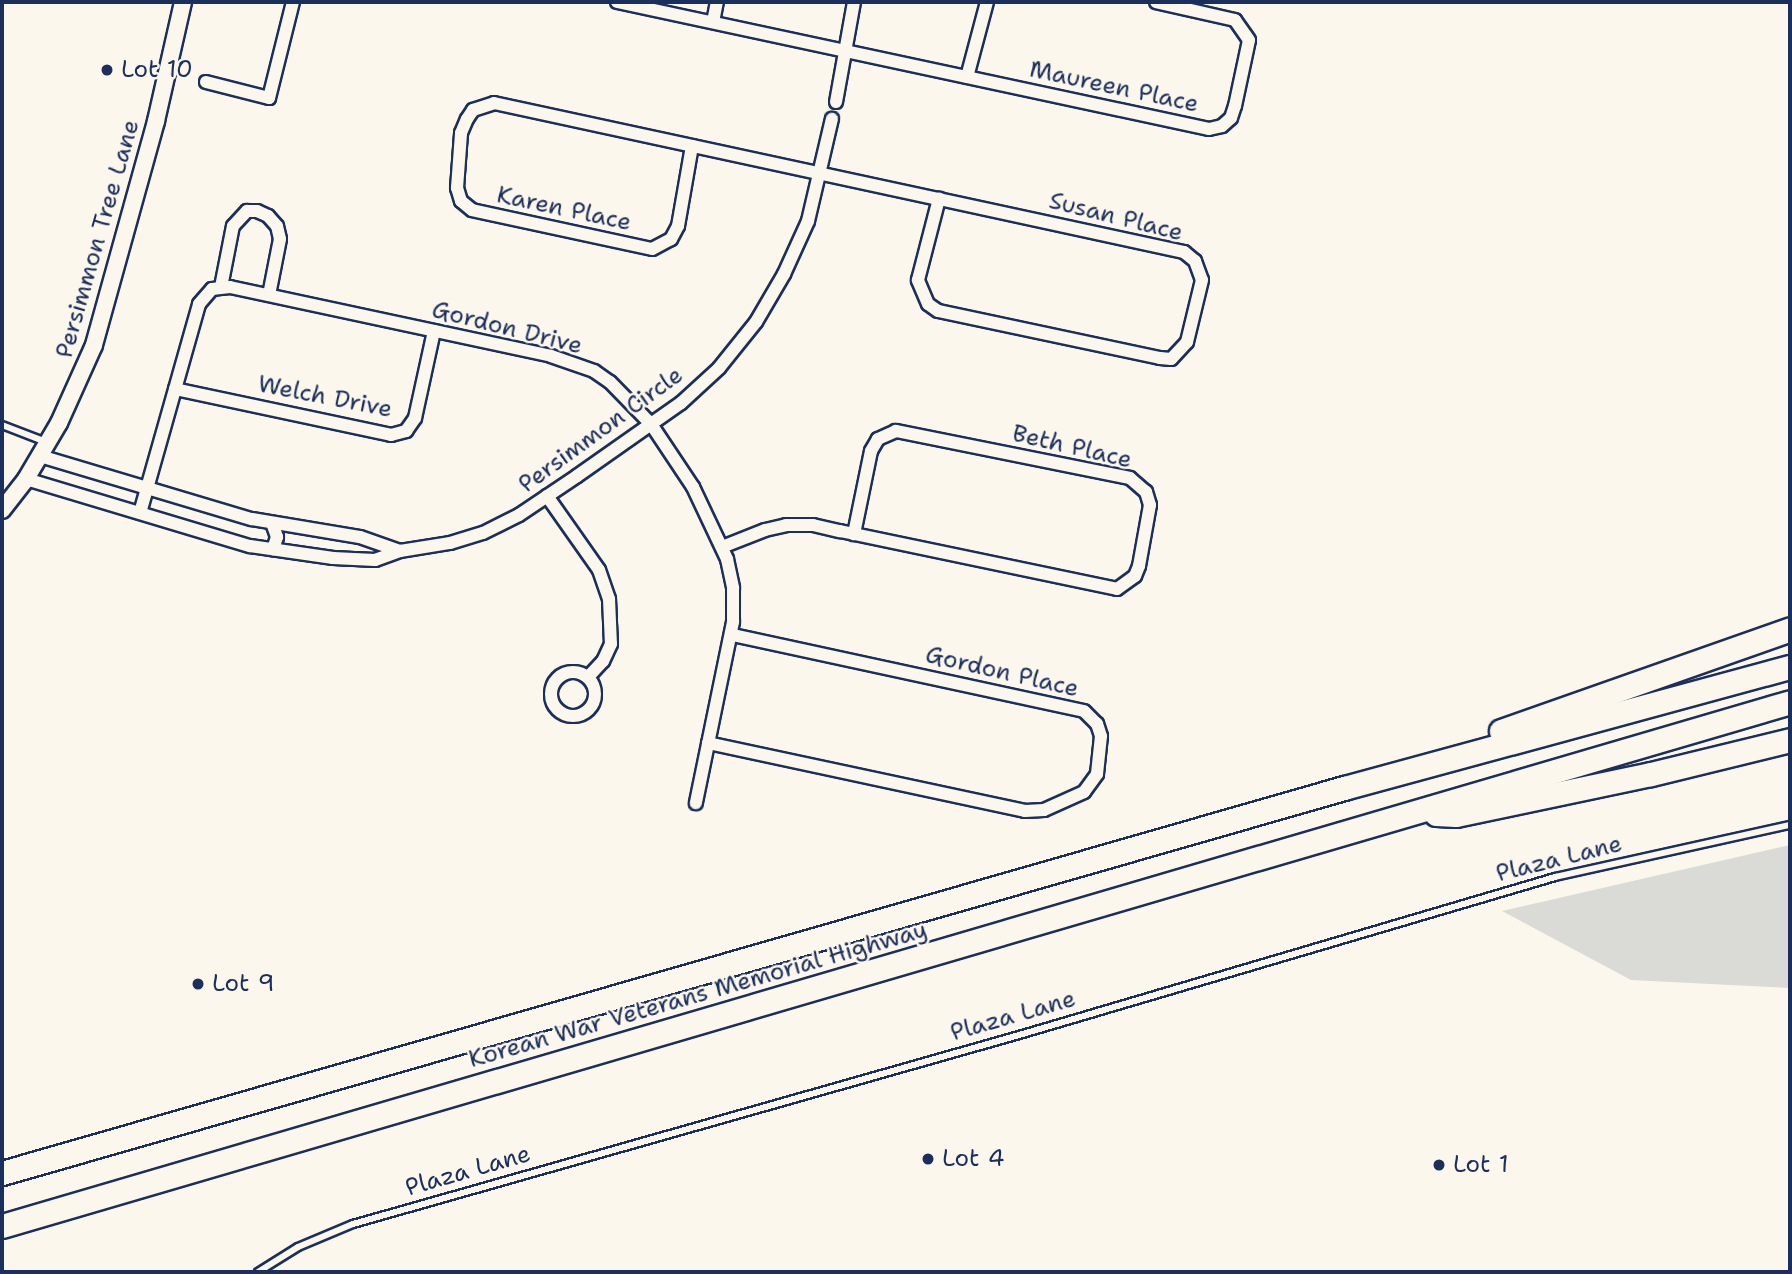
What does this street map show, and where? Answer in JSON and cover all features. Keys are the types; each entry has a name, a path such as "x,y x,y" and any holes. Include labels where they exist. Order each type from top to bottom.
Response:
{"highway":[{"name":"Korean War Veterans Memorial Highway","path":"1344,789 1790,629"},
{"name":"Korean War Veterans Memorial Highway","path":"2,1173 1344,789 1790,667"},
{"name":"Korean War Veterans Memorial Highway","path":"2,1226 1790,702"},
{"name":"Korean War Veterans Memorial Highway","path":"1409,813 1456,815 1651,774 1790,740"}],"street":[{"name":"Persimmon Tree Lane","path":"2,510 26,479 44,449 83,373 103,318 156,121 183,2"},
{"path":"206,82 269,98 293,2"},
{"name":"Maureen Place","path":"617,2 1209,129 1222,126 1231,118 1235,106 1249,40 1236,20 1156,2"},
{"path":"713,22 717,2"},
{"path":"836,102 853,2"},
{"path":"967,77 987,2"},
{"name":"Karen Place","path":"692,146 678,226 671,239 652,249 471,209 461,201 457,188 464,126 473,110 494,103 939,199"},
{"name":"Persimmon Circle","path":"26,479 250,546 334,558 375,560 401,551 450,543 484,533 547,496 681,403 719,368 756,322 784,274 808,221 832,119"},
{"name":"Susan Place","path":"939,199 1174,247 1184,252 1195,261 1202,280 1187,342 1171,359 1160,358 938,311 928,304 918,280 939,199"},
{"path":"140,513 199,304 212,289 221,287 233,226 247,211 257,211 268,216 277,226 281,239 269,295"},
{"name":"Gordon Drive","path":"221,287 551,356 594,371 610,382 651,424 693,487 722,547 733,588 731,635 696,803"},
{"name":"Welch Drive","path":"175,389 391,435 406,431 415,418 434,331"},
{"name":"Beth Place","path":"722,547 786,525 813,525 854,534 1117,589 1135,576 1139,566 1150,505 1146,492 1130,478 896,431 878,439 871,451 854,534"},
{"name":"Persimmon Circle","path":"44,449 147,489 272,523 360,537 401,551"},
{"path":"547,496 600,570 609,599 611,644 603,661 588,677"},
{"path":"272,523 277,537 273,549"},
{"name":"Gordon Place","path":"708,743 1025,811 1044,810 1084,792 1097,774 1101,736 1097,724 1084,711 731,635"}],"lane":[{"path":"2,425 44,449"},
{"name":"Plaza Lane","path":"258,1272 298,1247 353,1224 1026,1033 1555,877 1790,825"}],"shaded area":[{"path":"1790,845 1790,988 1631,980 1502,911"}],"place":[{"name":"Lot 10","path":"107,70"},
{"name":"Lot 9","path":"198,984"},
{"name":"Lot 4","path":"928,1159"},
{"name":"Lot 1","path":"1439,1165"}]}
